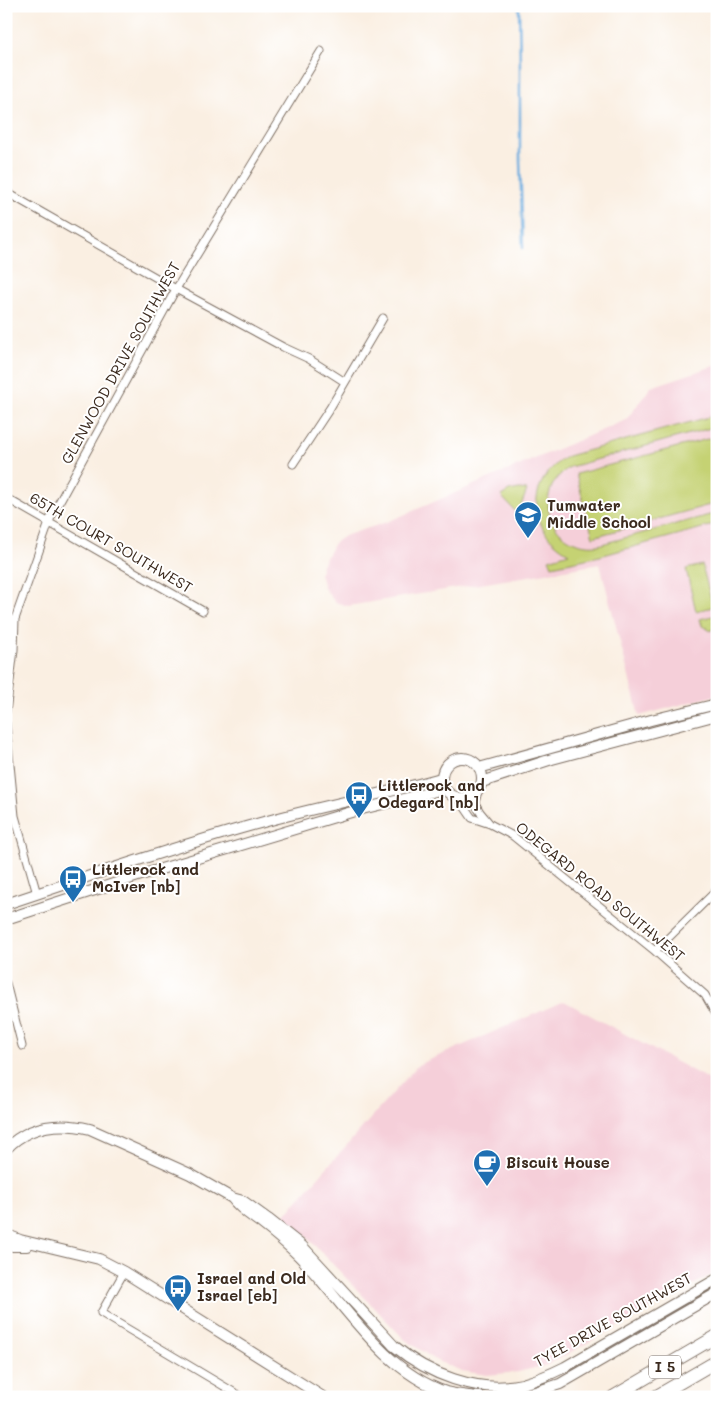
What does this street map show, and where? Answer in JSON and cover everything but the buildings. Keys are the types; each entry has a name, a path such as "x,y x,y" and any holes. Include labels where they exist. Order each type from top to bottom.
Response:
{"highway":[{"name":"I 5","path":"613,1397 717,1336"},
{"name":"I 5","path":"655,1397 717,1363"},
{"path":"669,1397 717,1363"}],"street":[{"name":"GLENWOOD DRIVE SOUTHWEST","path":"6,712 14,650 15,619 49,523 176,289 321,51"},
{"path":"6,192 176,289 282,347 309,359 344,382"},
{"path":"292,464 330,408 383,318"},
{"name":"65TH COURT SOUTHWEST","path":"6,498 203,611"},
{"path":"479,768 651,720 717,704"},
{"path":"490,824 475,803 480,786 482,772 475,762 469,759 456,758 450,761 442,772 441,778 444,789 451,796 459,799 466,798 473,796 480,786 552,759 717,715"},
{"path":"6,723 16,816 37,894"},
{"path":"6,904 261,822 441,778"},
{"path":"6,919 141,875 350,813 444,789"},
{"name":"ODEGARD ROAD SOUTHWEST","path":"459,799 472,818 490,824 513,836 655,951 705,995 717,1016"},
{"path":"655,951 717,890"},
{"path":"6,983 22,1046"},
{"name":"TYEE DRIVE SOUTHWEST","path":"6,1149 20,1137 32,1131 59,1125 74,1125 90,1129 190,1174 232,1198 243,1200 302,1246 394,1346 409,1358 442,1375 462,1382 501,1386 540,1379 565,1367 717,1279"},
{"name":"TYEE DRIVE SOUTHWEST","path":"232,1198 238,1207 263,1225 298,1255 385,1355 403,1370 447,1392 480,1397"},
{"path":"6,1233 20,1240 99,1259 124,1272 323,1397"},
{"path":"6,1246 43,1246"},
{"path":"124,1272 101,1313 242,1397"},
{"name":"TYEE DRIVE SOUTHWEST","path":"513,1397 526,1395 560,1384 717,1293"}],"shaded area":[{"name":"Tumwater Middle School","path":"717,365 717,695 639,716 600,564 348,606 335,602 324,588 320,573 322,565 334,543 344,536 387,522 626,420 651,387"},
{"path":"564,1001 717,1084 717,1272 547,1365 518,1372 487,1375 462,1371 437,1361 404,1339 307,1237 282,1218 418,1065"}],"green space":[{"path":"709,417 717,417 717,427 570,467 557,478 550,490 548,504 551,517 557,529 568,538 581,544 598,545 717,513 717,524 600,556 552,566 549,559 569,553 555,543 545,531 539,518 537,504 539,491 544,478 554,466 568,456"},
{"path":"715,437 717,444 717,503 593,537 576,474"},
{"path":"527,490 519,511 520,515 516,516 516,512 501,496 509,491"},
{"path":"702,565 713,607 696,611 686,569"},
{"path":"717,615 717,623 711,631 702,626 700,619"}],"waterway":[{"path":"519,6 520,160 523,248"}],"place":[{"name":"Tumwater Middle School","path":"528,539"},
{"name":"Littlerock and Odegard [nb]","path":"359,819"},
{"name":"Littlerock and McIver [nb]","path":"73,903"},
{"name":"Biscuit House","path":"487,1187"},
{"name":"Israel and Old Israel [eb]","path":"178,1312"}]}
